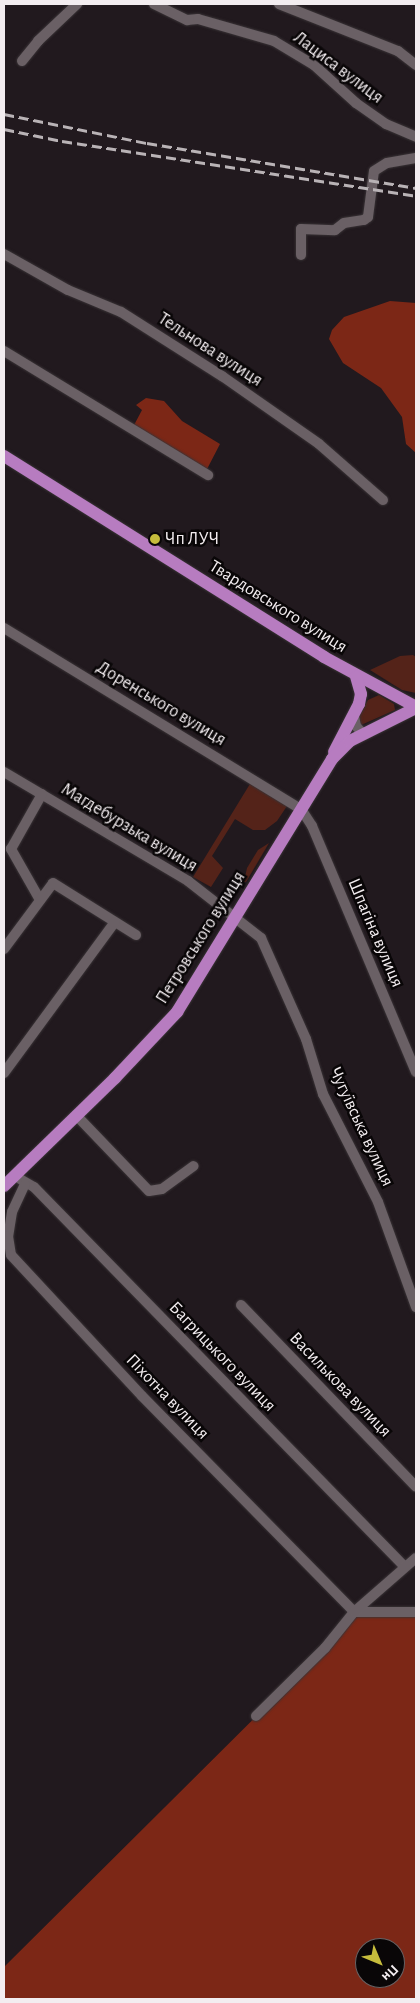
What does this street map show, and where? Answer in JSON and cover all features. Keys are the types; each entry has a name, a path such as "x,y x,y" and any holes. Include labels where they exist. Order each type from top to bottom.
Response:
{"main road":[{"name":"Твардовського вулиця","path":"4,456 356,676 416,707"},
{"name":"Твардовського вулиця","path":"316,784 354,716 361,694 356,676"},
{"name":"Петровського вулиця","path":"4,1186 20,1179 76,1115 176,1012 316,784 340,749 363,734 416,707"}],"street":[{"path":"22,61 38,40 77,4"},
{"name":"Лациса вулиця","path":"154,4 187,20 198,19 274,41 314,65 356,103 386,124 416,137"},
{"path":"279,4 398,51 416,66"},
{"path":"301,255 301,229 335,230 344,223 364,220 368,217 374,171 387,163 416,158"},
{"name":"Тельнова вулиця","path":"4,254 68,290 121,312 222,376 319,444 383,500"},
{"path":"4,351 110,418 208,475"},
{"name":"Доренського вулиця","path":"4,628 301,809"},
{"path":"354,716 356,726 363,734"},
{"name":"Магдебурзька вулиця","path":"4,772 188,881 236,916"},
{"path":"40,900 11,849 42,794"},
{"name":"Шпагіна вулиця","path":"301,809 312,826 416,1072"},
{"path":"4,949 53,883 136,935"},
{"name":"Чугуївська вулиця","path":"236,916 262,938 306,1039 323,1094 378,1202 416,1307"},
{"path":"4,1073 115,922"},
{"path":"76,1115 149,1191 162,1189 194,1166"},
{"name":"Багрицького вулиця","path":"20,1179 34,1188 404,1566"},
{"name":"Піхотна вулиця","path":"20,1179 8,1236 11,1256 142,1396 354,1612"},
{"name":"Василькова вулиця","path":"241,1305 416,1487"},
{"path":"256,1716 325,1648 354,1612 404,1566 416,1558"},
{"path":"354,1612 416,1612"}],"shaded area":[{"path":"390,301 416,303 416,453 406,444 402,417 381,388 343,363 329,339 332,330 344,317"},
{"path":"146,398 164,401 182,421 220,444 205,473 133,427 142,410 136,405"},
{"path":"413,655 416,657 416,693 402,690 370,670 400,656"},
{"path":"379,695 394,704 395,710 361,725 358,717 368,700"},
{"path":"253,779 289,803 277,821 265,830 253,830 235,819 212,856 223,868 211,887 193,877"},
{"path":"269,843 246,882 244,882 247,868 258,850"},
{"path":"354,1612 416,1612 416,1999 4,1999 4,1967 325,1648"}],"railway":[{"path":"4,114 147,143 416,188"},
{"path":"4,129 62,141 416,196"}],"place":[{"name":"Чп ЛУЧ","path":"155,539"}]}
